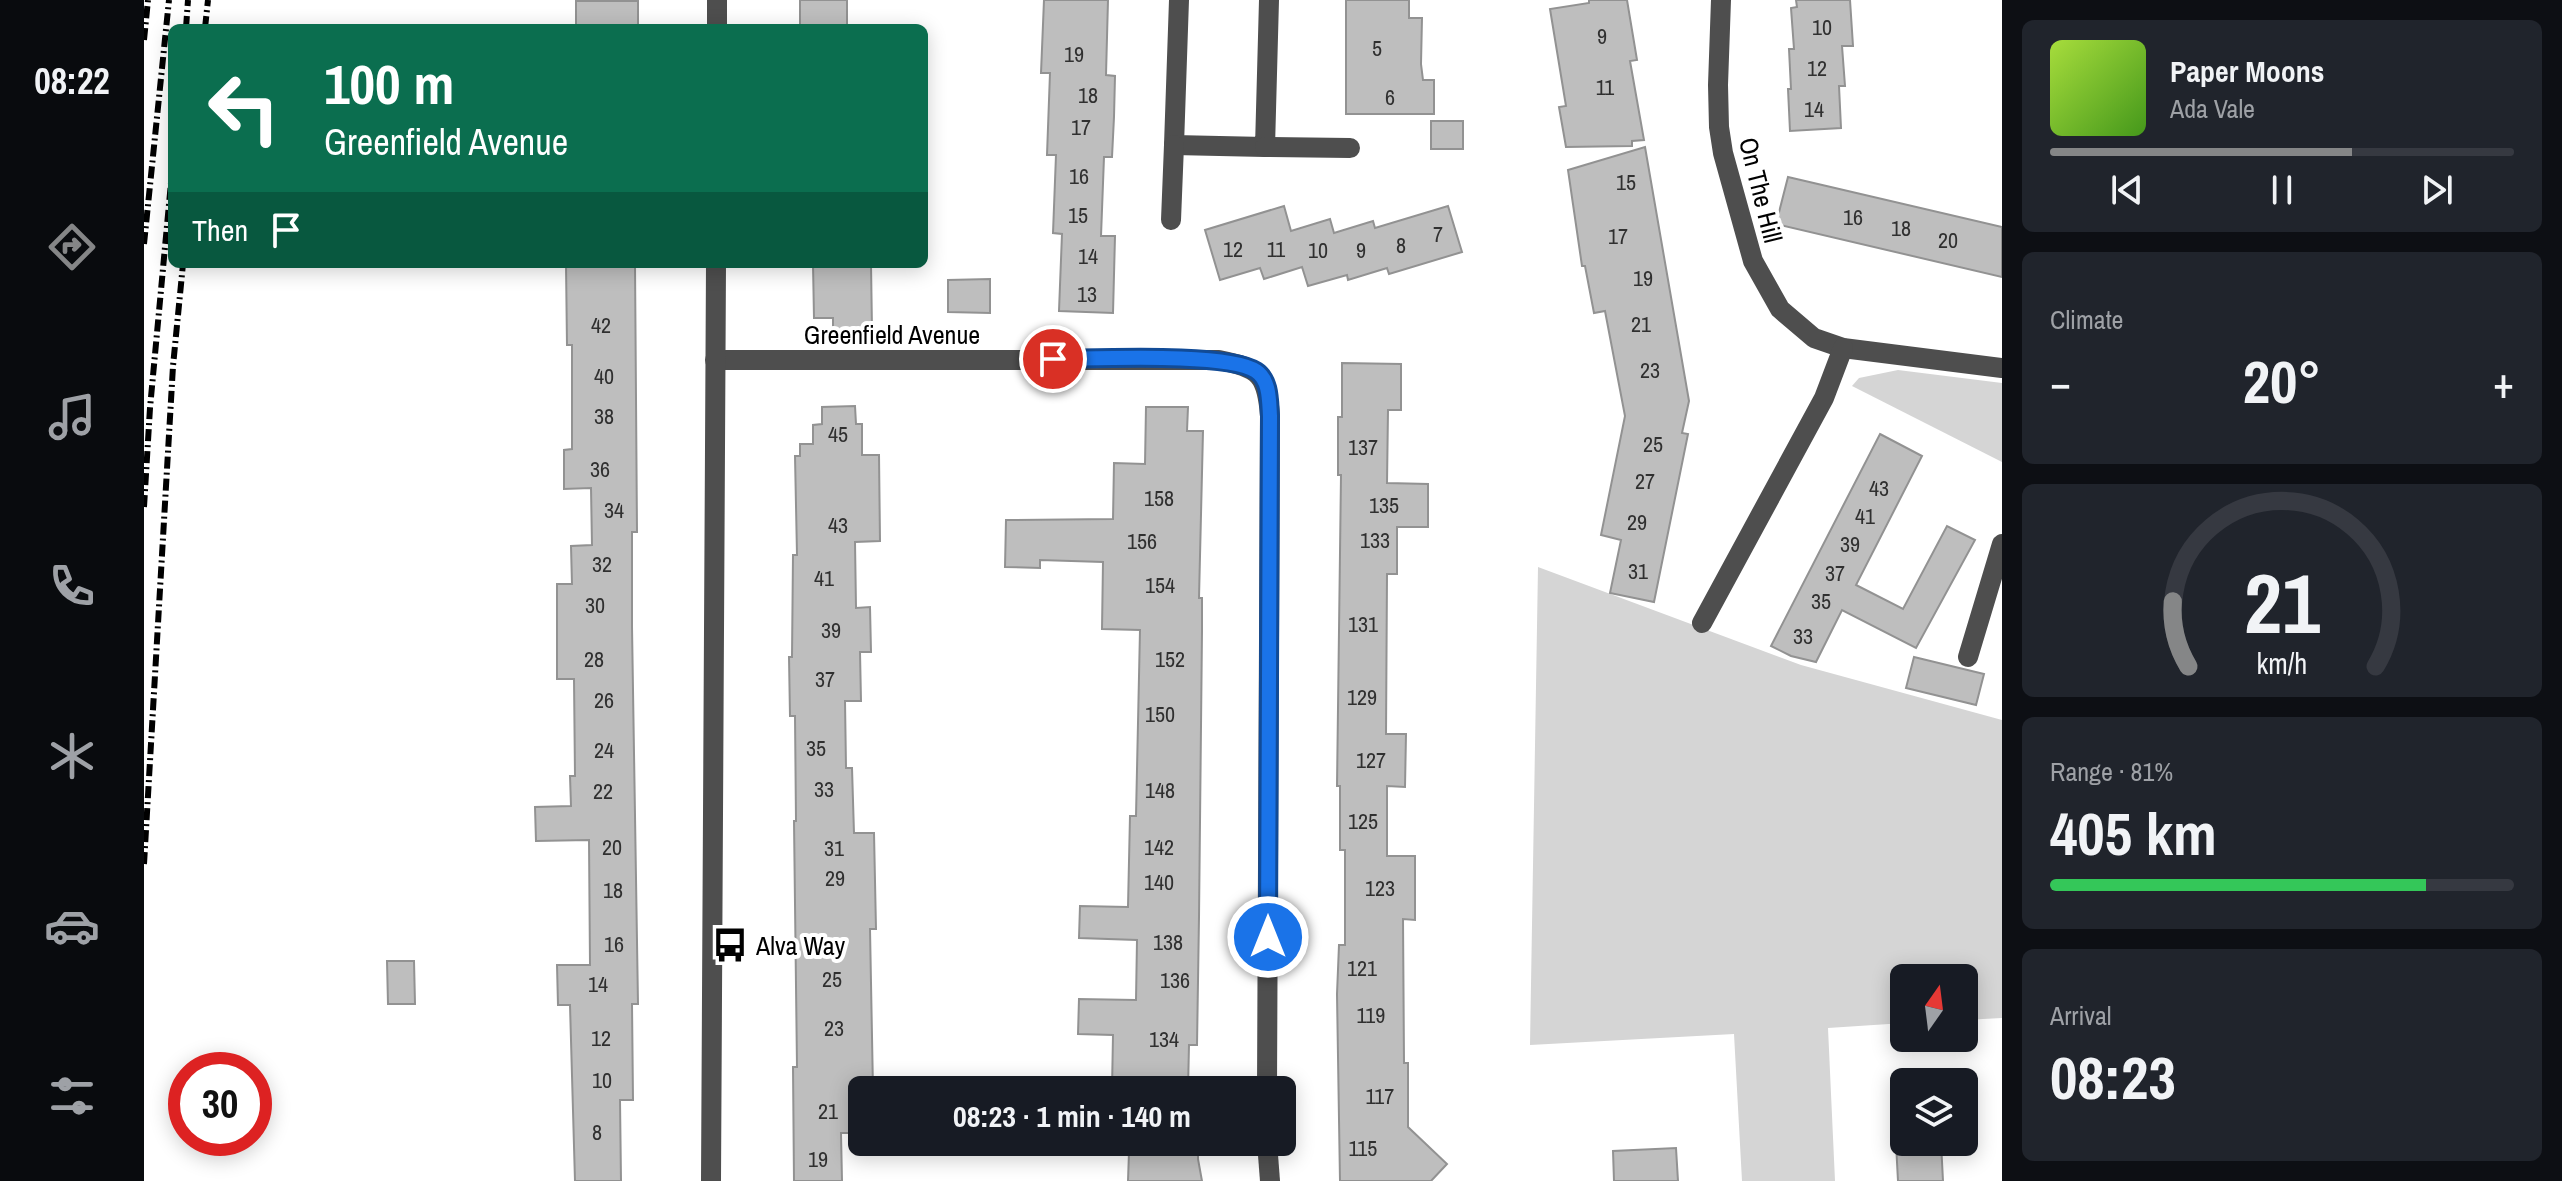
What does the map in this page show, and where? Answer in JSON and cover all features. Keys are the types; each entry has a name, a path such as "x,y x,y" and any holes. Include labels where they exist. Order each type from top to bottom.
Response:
{"street":[{"path":"717,0 717,24"},
{"path":"1171,220 1179,0"},
{"path":"1265,147 1269,0"},
{"name":"On The Hill","path":"1721,0 1719,127 1723,153 1753,261 1780,309 1814,338 1843,348 2002,368"},
{"path":"1174,145 1350,148"},
{"path":"711,1181 716,268"},
{"path":"1702,623 1824,398 1843,348"},
{"name":"Greenfield Avenue","path":"715,360 1219,360 1256,371 1265,381 1270,416 1267,1076"},
{"path":"1968,657 2002,544"},
{"path":"1268,1156 1270,1181"}],"shaded area":[{"path":"1898,370 2002,383 2002,462 1852,386 1859,378"},
{"path":"1538,567 1801,665 2002,720 2002,1018 1978,1019 1978,964 1890,964 1890,1024 1828,1028 1835,1181 1742,1181 1734,1034 1530,1045"}],"building":[{"path":"800,0 847,0 847,24 800,24"},
{"path":"1044,0 1108,0 1106,75 1115,76 1114,117 1112,157 1104,157 1101,236 1115,236 1113,313 1059,311 1062,234 1053,233 1056,155 1047,155 1050,73 1041,73"},
{"path":"1346,0 1409,0 1409,18 1422,18 1423,80 1434,80 1434,114 1346,114"},
{"path":"1589,0 1627,0 1637,60 1630,61 1644,140 1632,141 1632,146 1566,147 1559,107 1566,106 1550,9 1589,3"},
{"path":"1796,0 1850,0 1853,46 1842,46 1845,86 1839,86 1841,128 1790,131 1789,49 1794,49 1791,8 1797,7"},
{"path":"576,1 638,1 638,24 576,24"},
{"path":"1431,121 1463,121 1463,149 1431,149"},
{"path":"1645,147 1689,401 1682,433 1688,434 1654,602 1610,593 1621,540 1601,535 1625,416 1605,311 1594,313 1585,266 1582,266 1568,170"},
{"path":"1788,177 2002,227 2002,277 1776,224"},
{"path":"1284,206 1291,231 1330,219 1334,233 1373,221 1375,228 1448,206 1462,252 1389,274 1387,268 1348,280 1347,275 1308,286 1302,267 1264,279 1260,268 1220,280 1205,230"},
{"path":"566,268 635,268 637,532 632,532 632,627 638,1004 632,1004 633,1100 620,1100 621,1181 575,1181 570,1005 558,1005 557,965 590,965 589,840 536,841 535,807 571,806 570,776 575,776 574,679 557,679 557,584 572,584 571,546 592,545 591,488 564,489 564,450 572,449 572,345 567,345"},
{"path":"813,268 871,268 872,329 833,329 833,318 814,318"},
{"path":"990,279 990,313 948,312 948,280"},
{"path":"1342,363 1401,364 1401,410 1388,410 1387,483 1428,484 1428,527 1397,527 1397,574 1387,574 1386,734 1406,734 1405,787 1387,786 1387,856 1415,856 1415,920 1403,919 1404,1063 1408,1063 1408,1127 1447,1164 1431,1181 1340,1181 1337,994 1339,945 1345,945 1345,850 1340,850 1340,786 1337,786 1341,475 1338,475 1338,417 1342,417"},
{"path":"855,406 856,424 862,424 862,455 879,455 880,541 855,542 856,608 870,607 871,652 860,652 861,701 845,701 846,768 852,768 854,833 874,833 876,929 870,929 873,1076 848,1076 848,1133 841,1133 842,1181 794,1181 793,1067 797,1067 795,716 790,716 789,657 792,657 793,555 797,555 795,456 800,456 800,444 813,444 813,425 822,424 822,407"},
{"path":"1146,407 1188,407 1187,431 1203,431 1197,1045 1189,1045 1188,1076 1112,1076 1113,1035 1078,1034 1079,999 1136,1000 1137,940 1079,938 1080,906 1128,907 1130,816 1136,816 1140,630 1102,629 1103,562 1040,560 1040,568 1005,567 1006,520 1113,519 1114,463 1145,464"},
{"path":"1880,434 1922,456 1856,585 1903,609 1947,526 1975,540 1916,648 1842,610 1816,662 1791,656 1771,646"},
{"path":"1914,657 1984,674 1976,705 1906,688"},
{"path":"387,961 414,961 415,1004 388,1004"},
{"path":"1676,1148 1678,1181 1614,1181 1613,1151"},
{"path":"1129,1156 1198,1156 1202,1181 1128,1181"},
{"path":"1897,1156 1942,1156 1943,1181 1898,1181"}],"railway":[{"path":"144,40 148,0"},
{"path":"144,244 169,0"},
{"path":"186,24 188,0"},
{"path":"205,24 208,0"},
{"path":"144,507 168,215"},
{"path":"144,864 173,366 183,268"}],"place":[{"name":"Alva Way","path":"730,945"}],"route":[{"path":"1053,359 1219,360 1256,371 1265,381 1270,416 1268,937"}]}
